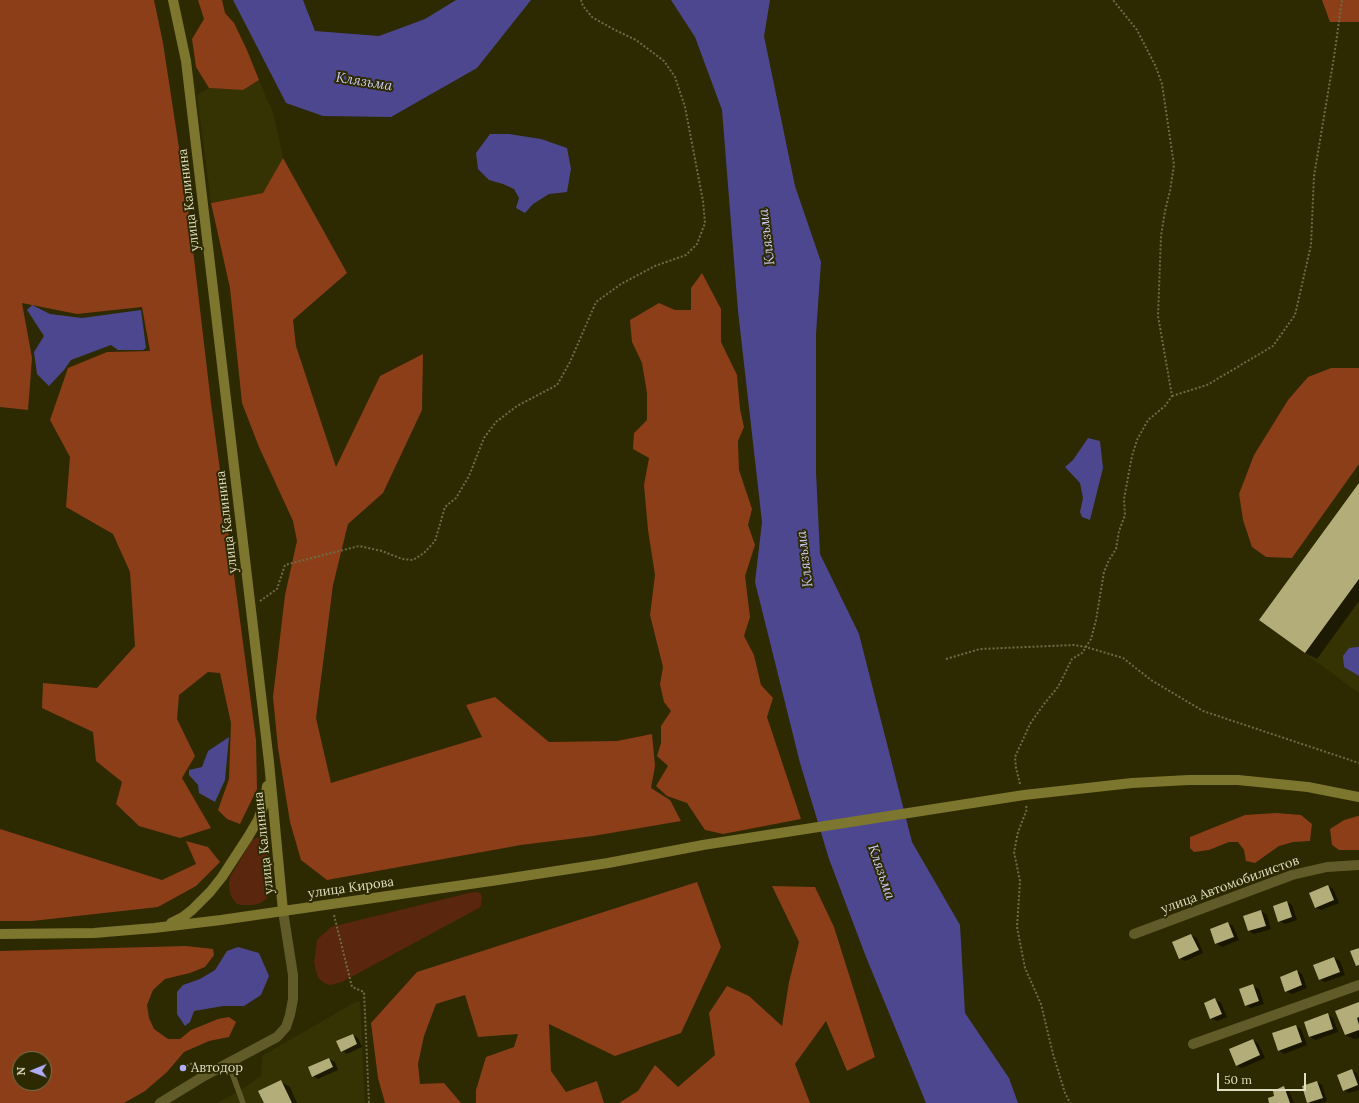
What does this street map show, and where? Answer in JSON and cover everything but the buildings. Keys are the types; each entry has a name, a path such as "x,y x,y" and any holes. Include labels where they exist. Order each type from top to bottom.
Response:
{"main road":[{"name":"улица Калинина","path":"174,0 186,61 269,762 283,911"},
{"path":"154,928 164,926 183,917 202,901 222,876 258,820 267,792 269,762"},
{"name":"улица Кирова","path":"0,934 94,933 154,928 283,911 506,879 608,863 703,845 1024,795 1132,782 1238,780 1308,787 1359,797"}],"street":[{"name":"улица Автомобилистов","path":"1134,934 1292,875 1327,867 1359,865"},
{"name":"улица Калинина","path":"228,1062 277,1037 286,1027 293,999 293,975 283,911"},
{"path":"1193,1044 1359,985"},
{"path":"160,1103 228,1062"}],"lane":[{"path":"228,1062 243,1103"}],"path":[{"path":"250,603 260,601 277,588 286,565 359,546 382,551 402,559 413,560 424,554 435,541 445,507 456,498 469,476 484,438 496,422 517,406 557,385 570,362 596,302 621,284 655,266 686,255 696,244 704,223 703,201 685,107 675,77 664,61 636,40 592,17 583,6 581,0"},
{"path":"1114,0 1137,30 1156,68 1162,84 1174,164 1161,236 1158,316 1172,396"},
{"path":"1070,1103 1065,1094 1053,1054 1041,1004 1025,968 1017,927 1020,881 1014,852 1018,832 1027,809 1016,768 1015,757 1030,724 1058,687 1072,659 1082,653 1091,639 1096,620 1104,572 1116,549 1119,531 1125,515 1124,500 1132,456 1137,440 1148,420 1165,406 1172,396 1207,385 1274,346 1295,315 1312,245 1314,176 1342,0"},
{"path":"946,659 980,649 1074,645 1086,647 1123,658 1151,680 1203,711 1359,764"},
{"path":"331,904 352,987 364,992 369,1103"},
{"path":"183,1068 196,1061"}],"shaded area":[{"path":"0,0 154,0 163,43 188,207 211,403 256,740 257,789 240,824 227,819 218,810 229,779 231,723 220,673 208,672 179,695 177,719 195,756 182,778 211,828 180,838 139,826 116,804 122,782 96,761 93,732 42,708 43,683 97,688 135,646 130,572 113,534 66,507 70,457 50,420 68,368 107,352 150,351 142,307 77,314 22,303 32,358 28,410 0,407"},
{"path":"198,0 222,0 225,13 234,23 259,80 243,90 209,88 196,67 192,39 204,19"},
{"path":"1322,0 1359,0 1359,22 1330,22"},
{"path":"259,80 274,115 283,158 263,193 211,203 197,95 209,88 243,90"},
{"path":"283,158 347,273 293,320 296,346 336,467 380,376 423,354 422,410 383,493 348,524 333,585 316,718 331,783 482,737 466,705 495,697 549,742 617,741 652,734 655,766 651,788 670,800 681,821 593,836 521,845 327,880 301,860 290,822 278,748 273,697 285,595 297,541 293,521 259,447 242,403 230,288 211,203 263,193"},
{"path":"702,273 721,309 721,342 737,375 740,409 744,427 738,441 739,470 752,509 748,525 755,545 745,576 750,617 744,636 754,655 761,685 773,698 767,717 801,819 723,834 705,830 687,803 667,796 656,786 668,766 657,756 661,743 661,726 671,711 664,702 660,684 663,667 650,615 655,575 648,530 644,485 649,458 633,449 634,433 647,420 647,393 642,363 632,342 630,320 659,303 675,310 691,310 691,288"},
{"path":"1331,368 1359,368 1359,464 1292,558 1266,557 1252,547 1243,520 1239,494 1254,455 1288,400 1308,377"},
{"path":"1359,483 1359,693 1259,620"},
{"path":"1276,813 1301,815 1312,824 1310,841 1293,842 1279,846 1255,863 1246,861 1244,850 1238,842 1229,842 1209,850 1194,852 1190,848 1190,837 1245,815"},
{"path":"1359,816 1359,850 1339,850 1332,845 1330,829 1344,820"},
{"path":"0,829 162,880 196,864 186,841 208,847 220,862 196,886 158,907 32,921 0,921"},
{"path":"259,837 263,838 268,850 272,877 271,892 261,903 253,905 237,904 230,893 230,877 252,840"},
{"path":"697,882 721,947 681,1033 615,1056 549,1024 551,1071 566,1092 597,1081 604,1103 476,1103 476,1090 486,1057 514,1047 518,1034 478,1037 465,995 436,1004 424,1036 418,1064 420,1084 444,1083 461,1103 385,1103 378,1078 371,1023 417,972"},
{"path":"772,886 815,887 834,927 875,1057 847,1071 826,1021 795,1064 810,1103 619,1103 638,1091 655,1065 678,1087 715,1055 709,1013 727,986 749,996 782,1026 789,982 799,942"},
{"path":"476,892 480,893 482,897 479,908 342,982 331,985 326,984 318,978 314,963 317,940 331,927"},
{"path":"186,946 213,949 214,955 205,967 190,973 165,979 153,990 147,1005 149,1018 154,1029 168,1039 180,1039 191,1030 218,1019 229,1017 236,1022 229,1037 209,1041 184,1052 167,1072 145,1091 124,1103 0,1103 0,951"},
{"path":"357,1001 360,1002 365,1103 217,1103 239,1091 261,1076 262,1056"}],"water":[{"name":"Клязьма","path":"233,0 303,0 315,31 379,36 425,19 456,0 531,0 477,68 391,117 323,116 286,103"},
{"name":"Клязьма","path":"671,0 770,0 764,36 795,186 821,262 816,334 816,472 820,554 859,634 912,842 960,925 965,1013 1009,1078 1018,1103 926,1103 866,957 829,859 800,763 755,582 762,522 738,311 722,110 695,37"},
{"path":"490,134 509,134 541,139 567,148 571,169 567,192 549,194 533,204 525,213 516,208 519,198 514,189 489,180 478,169 476,153"},
{"path":"32,305 50,314 82,318 141,310 146,348 143,350 118,350 111,345 71,360 49,386 37,374 34,352 44,336 27,310"},
{"path":"1088,438 1100,441 1103,468 1090,520 1082,517 1080,512 1083,498 1080,483 1065,467 1073,460"},
{"path":"1359,647 1359,676 1344,667 1343,656 1349,648"},
{"path":"229,737 225,780 215,802 199,793 198,785 189,775 189,770 202,767 208,751"},
{"path":"238,947 259,953 269,976 261,995 244,1006 223,1006 194,1011 190,1022 185,1026 177,1014 177,992 183,985 200,979 215,970 227,951"}],"place":[{"name":"Автодор","path":"183,1068"}]}
